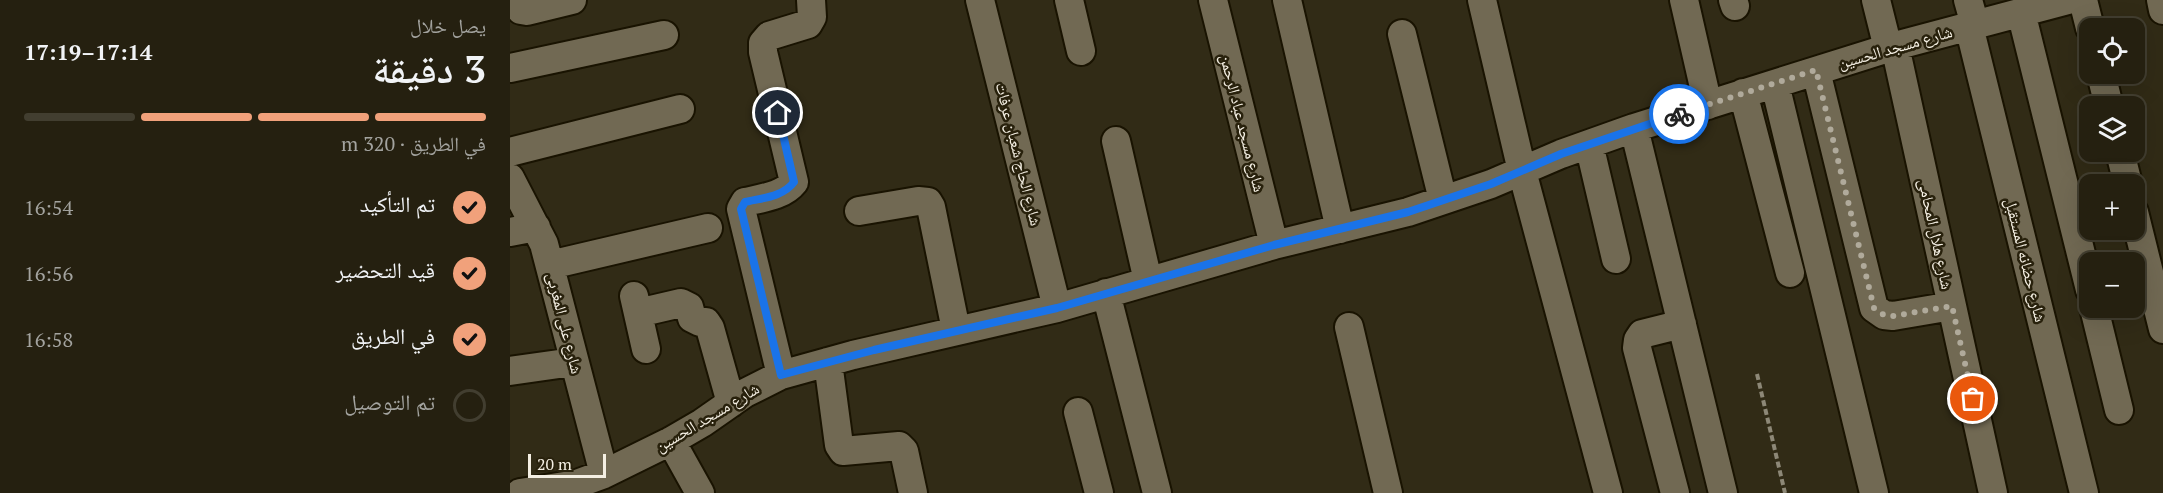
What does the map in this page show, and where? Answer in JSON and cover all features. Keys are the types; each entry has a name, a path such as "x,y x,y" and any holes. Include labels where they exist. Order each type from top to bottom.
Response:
{"street":[{"path":"514,0 521,10 527,11 572,0"},
{"path":"781,375 741,209 745,202 781,193 789,189 794,182 763,52 763,43 769,36 808,24 812,17 811,0"},
{"name":"شارع الحاج شعبان عرفات","path":"980,0 1057,308"},
{"path":"1069,0 1081,51"},
{"name":"شارع مسجد عباد الرحمن","path":"1213,0 1274,245"},
{"path":"1287,0 1340,229"},
{"path":"1482,0 1522,171 1608,493"},
{"path":"1684,0 1708,105"},
{"name":"شارع هلال المحامى","path":"1876,0 1891,47 1994,493"},
{"path":"2083,0 2088,18"},
{"path":"2161,0 2163,10"},
{"path":"2043,5 2084,252"},
{"name":"شارع مسجد الحسين","path":"520,493 577,484 604,474 671,441 752,389 781,375 956,330 1057,308 1274,245 1408,212 1491,184 1634,128 1891,47 1971,17 2043,5"},
{"name":"شارع حضانه المستقبل","path":"1971,17 2084,493"},
{"path":"1402,34 1443,200"},
{"path":"510,68 664,35"},
{"path":"1816,70 1874,308 1884,315 1893,316 1952,306"},
{"path":"1775,84 1874,493"},
{"path":"1743,93 1790,273"},
{"path":"510,152 680,109"},
{"path":"1634,128 1723,493"},
{"path":"1116,141 1148,281"},
{"path":"1589,144 1616,259"},
{"name":"شارع على المغربى","path":"510,178 523,229 544,244 604,474"},
{"path":"859,211 918,201 928,202 931,207 956,330"},
{"path":"550,265 708,228"},
{"path":"2141,240 2163,329"},
{"path":"1106,293 1157,493"},
{"path":"646,349 636,304 681,303 689,307 692,318 706,322 710,328 731,403"},
{"path":"2096,318 2119,410"},
{"path":"1675,493 1637,348 1642,334 1682,324"},
{"path":"1349,327 1388,493"},
{"path":"510,371 573,362"},
{"path":"828,362 839,445 843,452 899,446 904,451 913,493"},
{"path":"1078,412 1099,493"},
{"path":"671,441 700,493"}],"path":[{"path":"1757,374 1785,493"}],"way so far":[{"path":"1679,114 1816,70 1874,308 1884,315 1893,316 1952,306 1973,399"}],"route":[{"path":"778,113 794,182 789,189 781,193 745,202 741,209 781,375 962,328 1057,308 1274,245 1408,212 1491,184 1561,154 1679,114"}]}
